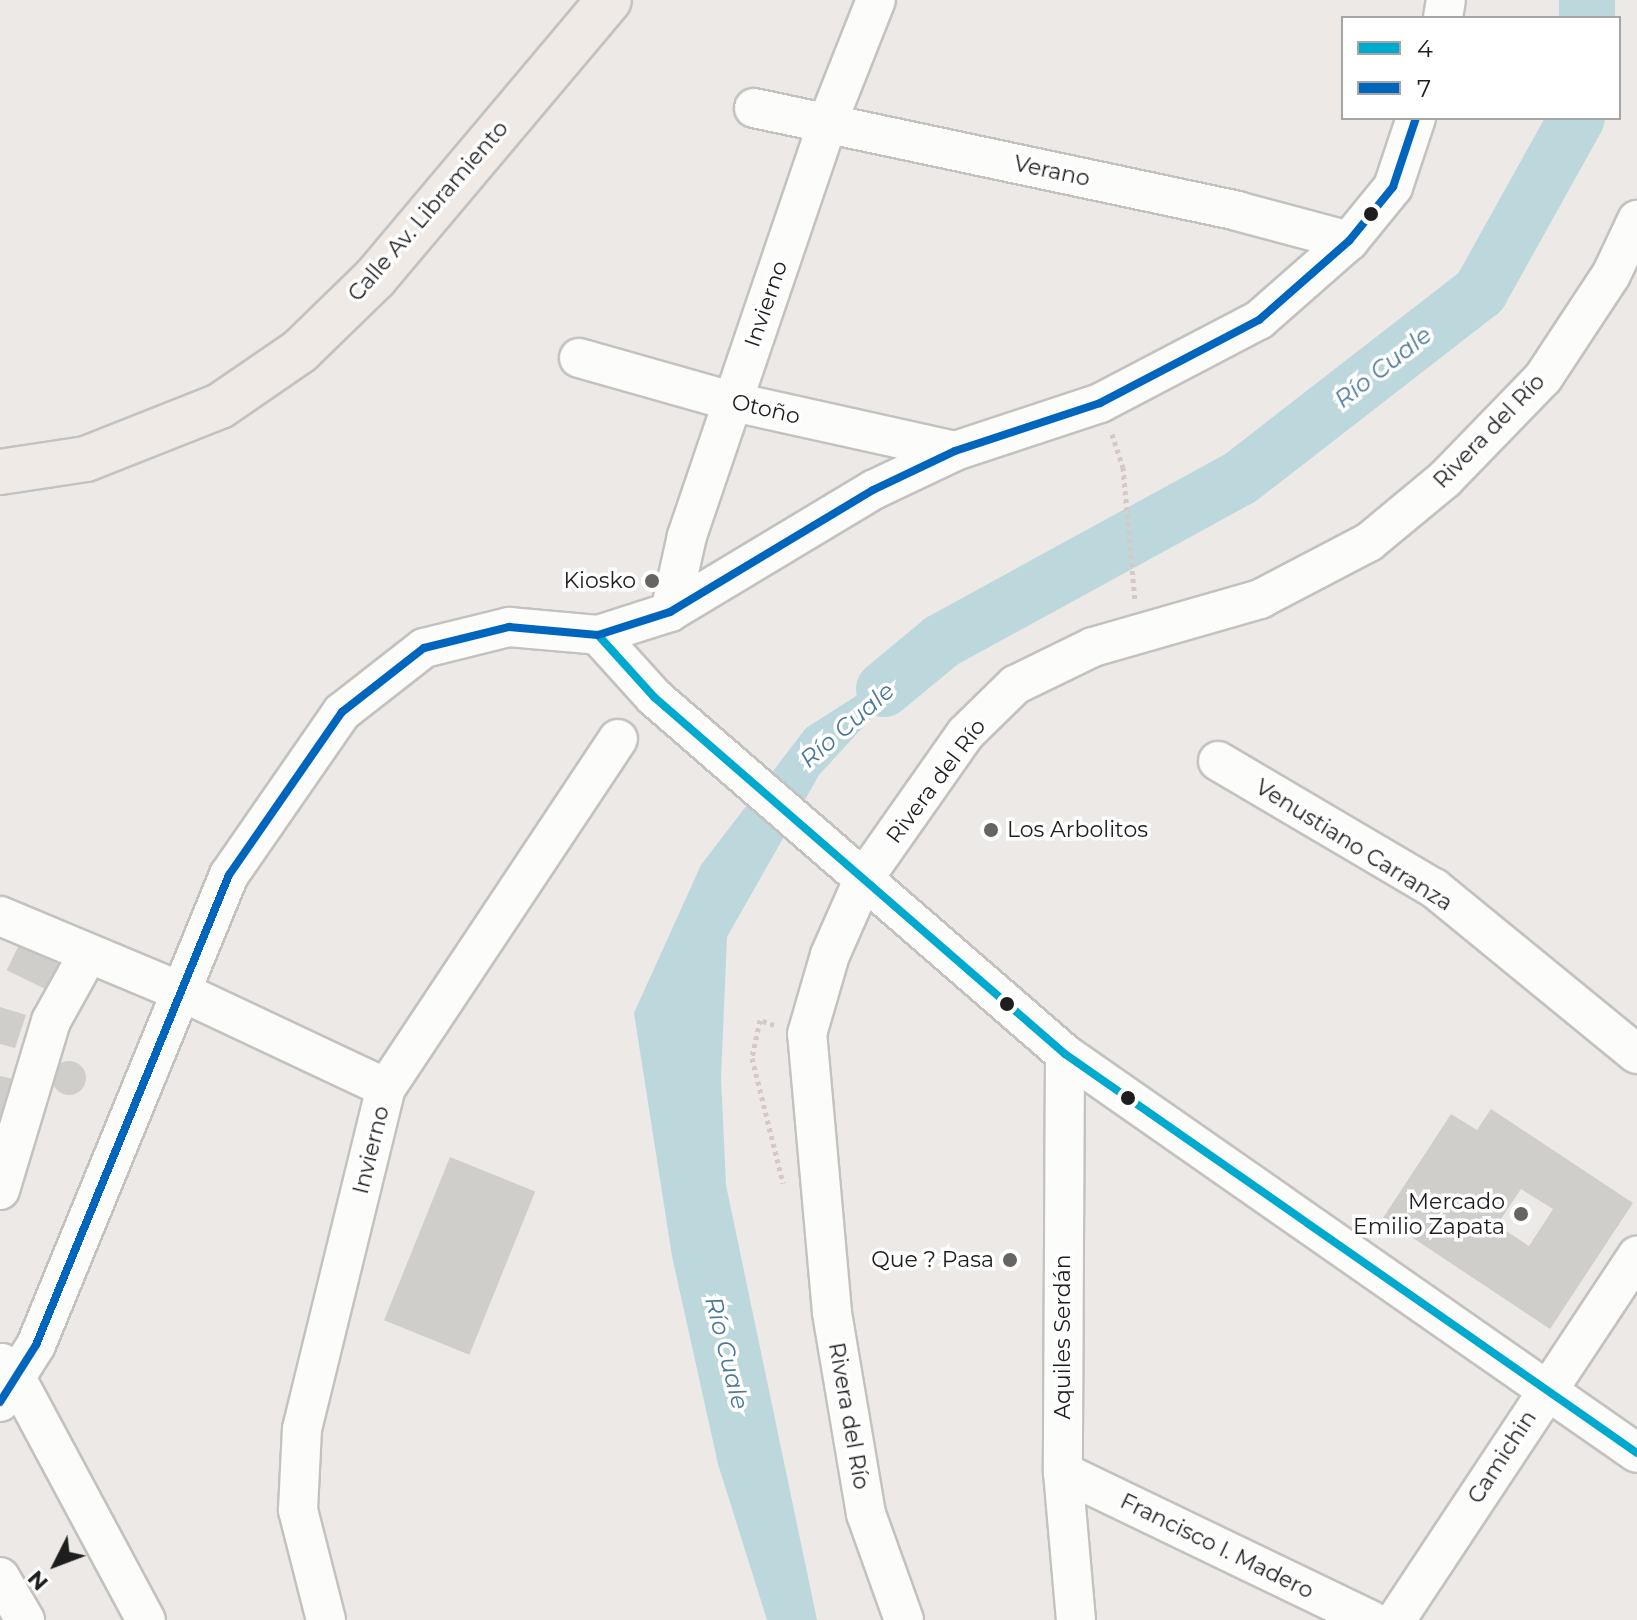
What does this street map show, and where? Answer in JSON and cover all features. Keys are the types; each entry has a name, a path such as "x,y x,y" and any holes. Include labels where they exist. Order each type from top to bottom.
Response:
{"main road":[{"name":"Calle Av. Libramiento","path":"0,472 86,459 220,406 300,351 375,278 609,0"}],"street":[{"name":"Invierno","path":"670,612 687,536 828,121 876,0"},
{"name":"Verano","path":"754,108 828,121 1237,211 1349,241"},
{"path":"146,1620 5,1380 36,1345 229,875 342,712 424,648 509,627 598,635 670,612 873,490 955,451 1100,403 1259,320 1349,241 1393,187 1415,120"},
{"name":"Rivera del Río","path":"904,1620 866,1514 832,1312 807,1034 830,955 864,878 966,733 1015,685 1093,647 1260,599 1369,542 1445,479 1543,378 1624,278 1637,220"},
{"name":"Otoño","path":"579,358 734,402 955,451"},
{"path":"598,635 681,721 1065,1054 1547,1387 1637,1453"},
{"name":"Invierno","path":"326,1620 298,1510 302,1429 386,1088 618,739"},
{"name":"Venustiano Carranza","path":"1218,761 1434,888 1637,1054"},
{"path":"0,916 87,956 182,992 386,1088"},
{"path":"0,1190 51,1021 87,956"},
{"name":"Aquiles Serdán","path":"1065,1054 1063,1472 1076,1620"},
{"name":"Camichin","path":"1396,1620 1547,1387 1637,1256"},
{"name":"Francisco I. Madero","path":"1063,1472 1371,1620"},
{"path":"0,1577 25,1620"}],"path":[{"path":"1123,467 1135,602"}],"water":[{"path":"942,641 819,775 727,937 721,1077 726,1185 817,1620 767,1620 718,1464 672,1256 634,1013 701,865 806,728"}],"building":[{"path":"19,945 65,967 53,993 7,970"},
{"path":"0,1007 26,1015 15,1048 0,1044"},
{"path":"69,1061 81,1066 86,1078 81,1090 69,1095 57,1090 52,1078 57,1066"},
{"path":"0,1076 18,1080 0,1144"},
{"path":"1491,1109 1633,1203 1550,1329 1383,1218 1451,1114 1477,1130","holes":["1521,1189 1553,1209 1529,1246 1497,1225"]},
{"path":"450,1157 535,1191 469,1355 384,1320"}],"waterway":[{"name":"Río Cuale","path":"1587,0 1587,16"},
{"name":"Río Cuale","path":"884,689 942,641 1240,478 1480,292 1576,120"}],"transit line":[{"name":"7","path":"0,1402 36,1345 229,875 342,712 424,648 509,627 598,635 670,612 873,490 955,451 1100,403 1259,320 1349,241 1393,187 1415,120"},
{"name":"4","path":"598,635 654,697 1065,1054 1637,1453"}],"place":[{"name":"Kiosko","path":"652,581"},
{"name":"Los Arbolitos","path":"991,830"},
{"name":"Mercado Emilio Zapata","path":"1521,1214"},
{"name":"Que ? Pasa","path":"1010,1260"}]}
